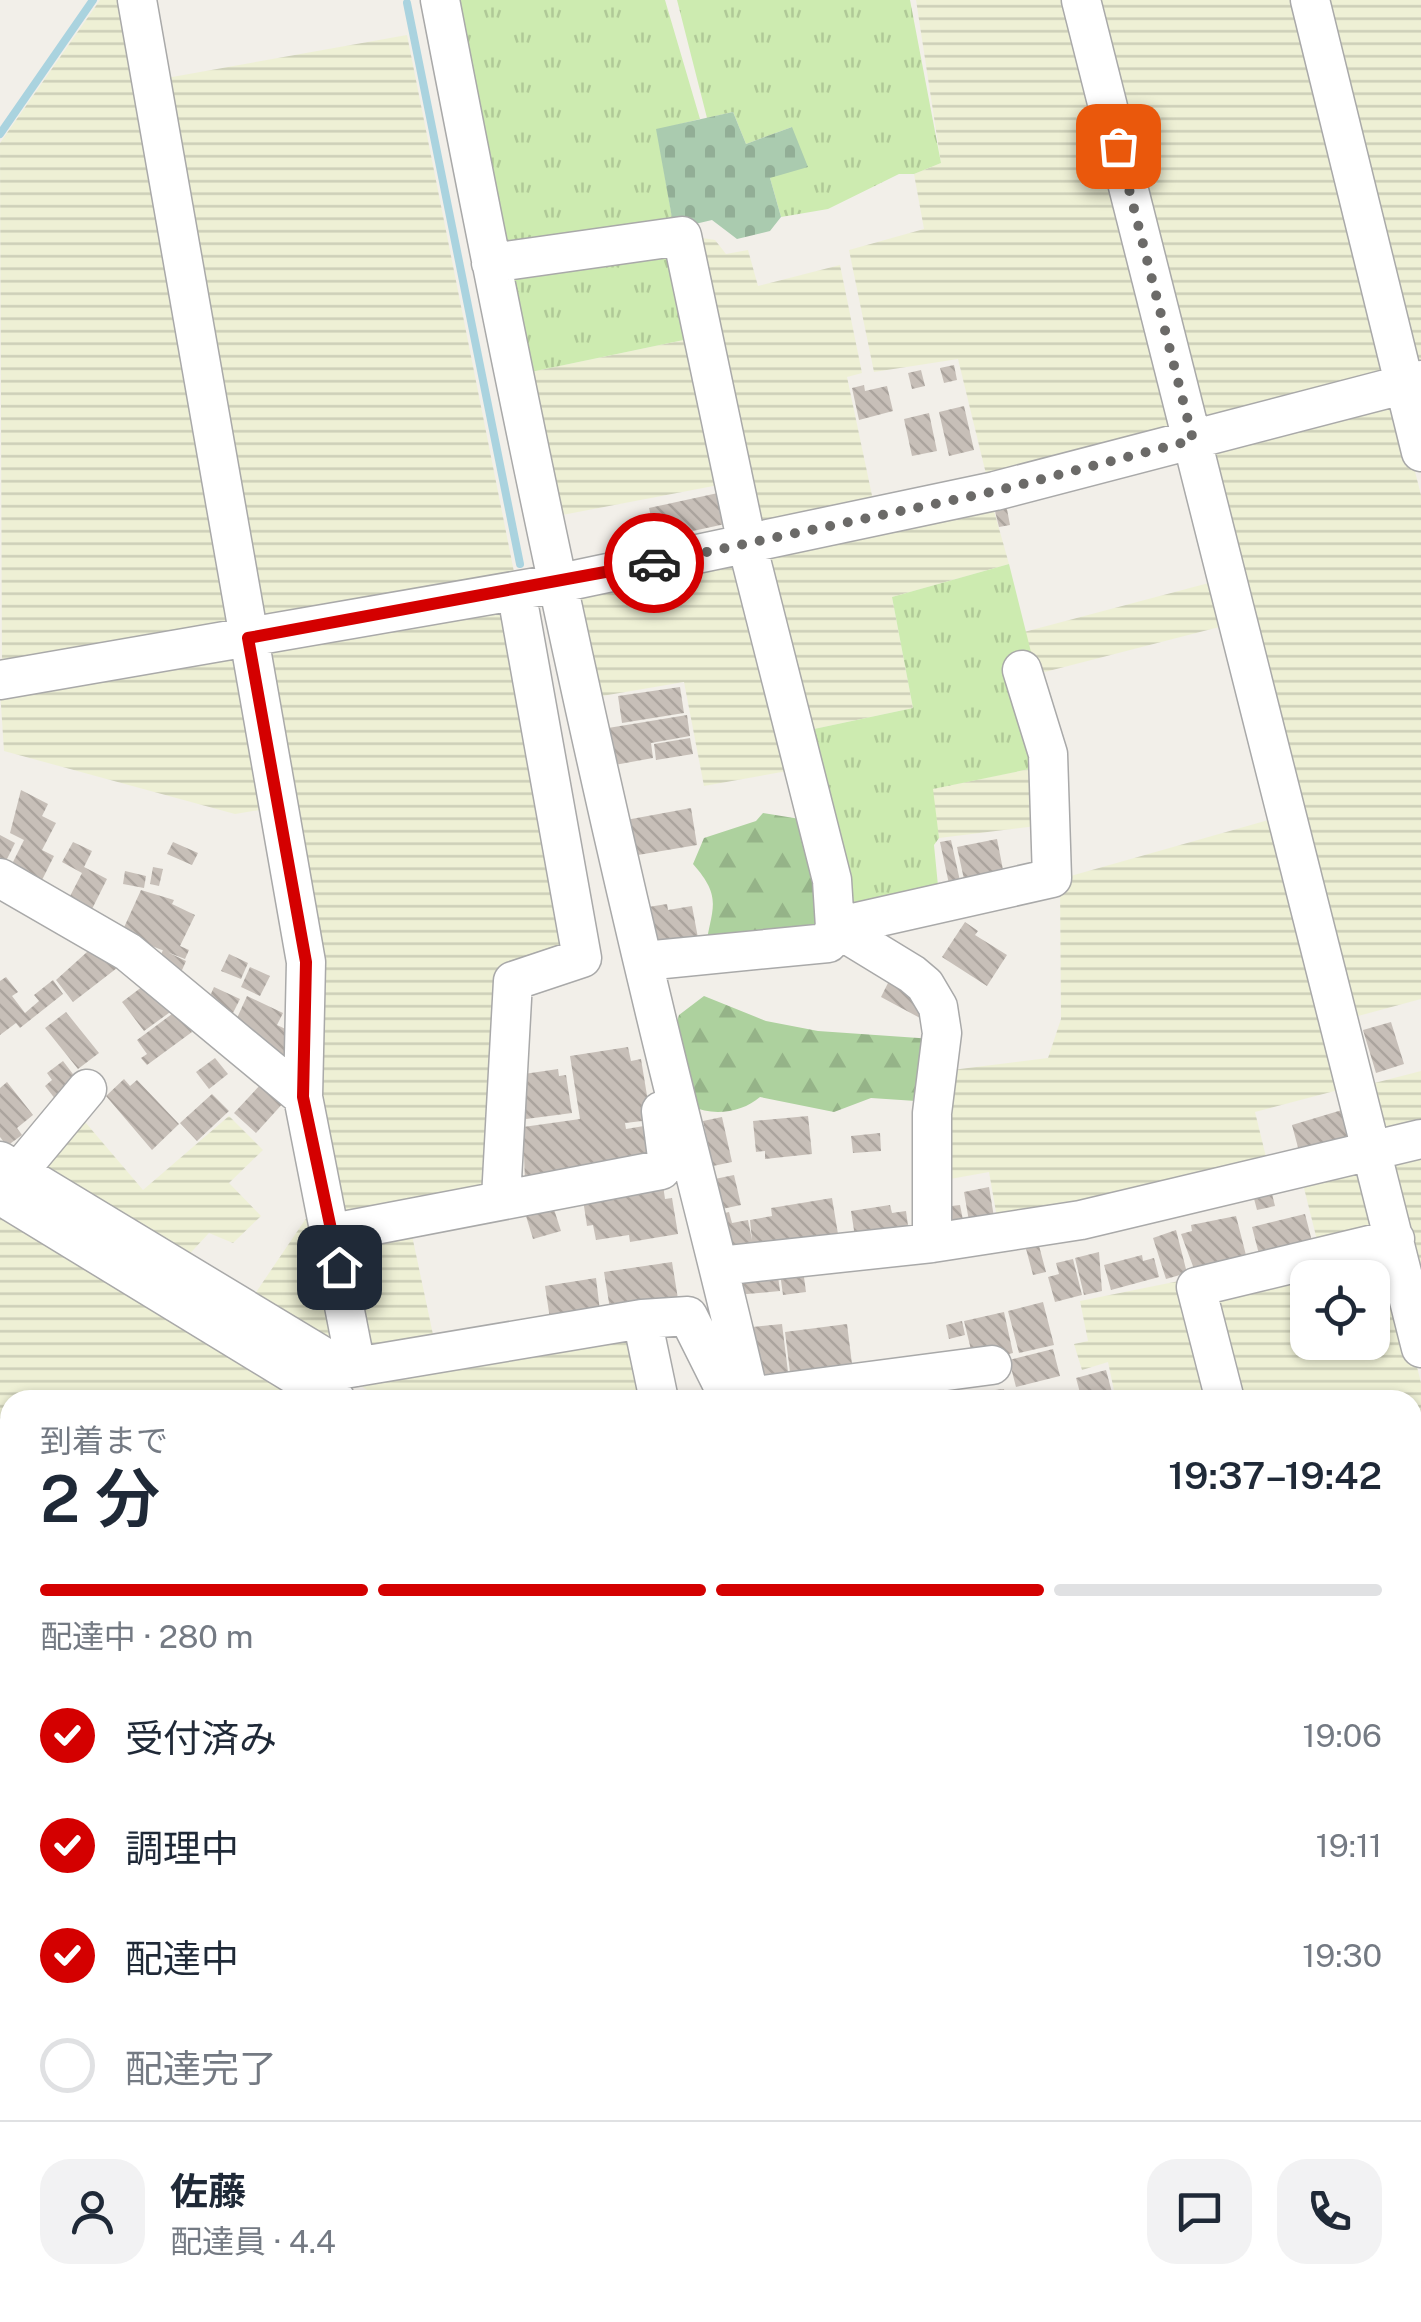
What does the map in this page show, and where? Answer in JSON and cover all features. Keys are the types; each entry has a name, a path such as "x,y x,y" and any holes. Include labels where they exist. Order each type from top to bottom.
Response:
{"street":[{"path":"137,0 306,962 303,1097 333,1234 338,1386"},
{"path":"440,0 491,264 560,583 668,1069 720,1266 741,1390"},
{"path":"1081,0 1421,1348"},
{"path":"1310,0 1413,382 1421,452"},
{"path":"491,264 682,236 746,544 832,880 835,926 828,943 644,961"},
{"path":"0,680 560,583 746,544 996,491 1413,382"},
{"path":"501,1198 513,982 582,958 520,612"},
{"path":"835,926 1052,878 1048,754 1022,670"},
{"path":"0,878 128,952 303,1097"},
{"path":"835,926 912,974 938,1006 942,1034 932,1113 932,1243"},
{"path":"333,1234 501,1198 661,1170 667,1156 657,1078 668,1069"},
{"path":"87,1089 5,1186 338,1386 642,1319 688,1316 737,1390"},
{"path":"720,1266 932,1243 1081,1220 1421,1139"},
{"path":"1222,1390 1196,1287 1394,1239"},
{"path":"642,1319 657,1390"},
{"path":"807,1390 992,1364"}],"green space":[{"path":"100,0 132,0 240,623 2,671 0,143"},
{"path":"452,0 665,0 700,119 657,130 674,229 509,255"},
{"path":"677,0 910,0 941,163 914,174 899,174 828,209 781,217 770,178 792,127 746,144 733,112 707,118"},
{"path":"916,0 1075,0 1180,424 987,478 958,359 874,372 849,250 924,229 914,174 941,163"},
{"path":"1087,0 1301,0 1390,373 1206,426"},
{"path":"1330,0 1421,0 1421,369"},
{"path":"407,35 515,577 263,627 161,79"},
{"path":"733,112 746,144 792,127 808,167 770,178 781,217 770,231 737,239 712,220 674,229 656,129"},
{"path":"696,237 715,240 726,254 748,250 758,286 840,265 862,373 847,377 874,505 756,533"},
{"path":"668,243 698,337 526,373 506,275"},
{"path":"698,337 729,483 557,516 526,373"},
{"path":"1398,405 1421,495 1421,999 1347,1019 1211,447"},
{"path":"991,500 1009,564 892,597 913,708 800,732 761,554"},
{"path":"733,561 793,770 704,786 684,682 596,697 575,603 581,591"},
{"path":"1009,564 1035,668 1044,766 933,789 939,838 934,845 939,896 842,919 800,732 913,708 892,597"},
{"path":"1220,580 1231,624 1037,674 1024,632"},
{"path":"513,600 574,947 511,972 496,1185 336,1219 265,645"},
{"path":"233,651 266,809 235,814 4,751 0,690"},
{"path":"1044,766 1045,825 939,838 932,789"},
{"path":"763,813 800,819 828,927 705,951 712,896 693,864 704,838 756,821"},
{"path":"1279,817 1346,1088 1255,1112 1269,1169 999,1229 989,1172 939,1181 944,1071 1048,1058 1061,1019 1060,879"},
{"path":"704,996 766,1021 818,1031 933,1039 916,1101 871,1098 834,1112 760,1097 728,1111 692,1106 674,1032 679,1015"},
{"path":"1421,1071 1421,1131 1384,1140 1363,1086"},
{"path":"80,1116 143,1190 229,1116 263,1150 229,1183 261,1216 233,1243 209,1233 182,1262 33,1173"},
{"path":"1421,1147 1421,1309 1390,1155"},
{"path":"1358,1162 1382,1232 1320,1252 1301,1176"},
{"path":"5,1210 300,1390 0,1390 0,1218"},
{"path":"307,1217 322,1228 344,1348 248,1304"},
{"path":"410,1226 435,1344 369,1357 346,1239"},
{"path":"1389,1254 1421,1390 1229,1390 1204,1293 1290,1275 1290,1360 1390,1360 1390,1260 1361,1260"},
{"path":"1189,1279 1217,1390 1114,1390 1108,1362 1082,1370 1074,1344 1088,1341 1080,1301"},
{"path":"628,1330 649,1390 367,1390 353,1381"}],"building":[{"path":"954,365 957,380 944,383 940,368"},
{"path":"921,370 925,386 912,389 908,373"},
{"path":"864,385 865,391 887,386 893,411 859,420 852,388"},
{"path":"964,406 974,450 949,456 939,412"},
{"path":"929,413 937,451 912,456 904,419"},
{"path":"718,493 725,524 656,539 649,508"},
{"path":"1006,504 1010,525 999,527 994,507"},
{"path":"680,687 684,713 622,723 618,696"},
{"path":"687,715 690,736 651,743 653,758 609,766 602,729"},
{"path":"690,738 693,754 656,760 654,744"},
{"path":"21,790 48,804 42,816 56,823 42,850 54,856 39,886 10,868 24,840 10,833"},
{"path":"691,808 697,845 632,856 626,820"},
{"path":"0,835 15,843 3,867 0,865"},
{"path":"997,839 1004,875 965,884 957,847"},
{"path":"951,840 960,881 949,884 940,842"},
{"path":"73,842 92,851 84,867 107,879 91,911 68,900 82,873 62,862"},
{"path":"173,842 198,853 192,865 167,854"},
{"path":"153,867 163,869 159,886 150,884"},
{"path":"125,871 146,876 144,888 123,884"},
{"path":"141,890 174,900 172,904 195,915 180,946 189,950 185,959 121,934"},
{"path":"667,904 668,910 692,906 698,938 654,946 648,907"},
{"path":"965,922 978,931 975,935 1007,955 987,986 942,957"},
{"path":"97,943 117,968 73,1002 56,980"},
{"path":"163,950 186,961 179,977 156,966"},
{"path":"229,954 248,963 241,979 221,971"},
{"path":"250,967 270,976 260,996 241,987"},
{"path":"6,977 18,992 12,996 25,1013 39,1001 34,995 53,980 63,994 20,1028 16,1023 0,1035 0,981"},
{"path":"891,977 927,1003 920,1018 881,997"},
{"path":"151,980 173,1010 144,1031 122,1002"},
{"path":"214,987 240,999 231,1017 206,1005"},
{"path":"247,996 283,1013 277,1025 294,1033 281,1062 233,1027"},
{"path":"176,1011 192,1032 147,1065 141,1058 147,1054 137,1040"},
{"path":"66,1012 99,1053 78,1069 45,1028"},
{"path":"1391,1022 1404,1064 1376,1073 1363,1030"},
{"path":"628,1047 631,1061 641,1059 651,1120 625,1123 626,1129 650,1125 655,1161 525,1182 523,1127 580,1119 570,1056"},
{"path":"215,1058 228,1074 209,1089 196,1072"},
{"path":"63,1061 79,1082 56,1100 45,1086 52,1080 47,1073"},
{"path":"558,1069 559,1076 566,1075 572,1113 526,1119 520,1082 524,1074"},
{"path":"124,1079 130,1086 137,1080 179,1124 152,1150 106,1096"},
{"path":"7,1082 33,1115 17,1128 22,1135 7,1146 0,1137 0,1088"},
{"path":"263,1082 285,1101 256,1133 234,1113"},
{"path":"212,1094 229,1111 197,1141 180,1123"},
{"path":"1342,1110 1351,1142 1300,1155 1292,1125"},
{"path":"808,1116 812,1154 765,1159 765,1151 756,1152 753,1121"},
{"path":"722,1117 732,1162 713,1166 703,1121"},
{"path":"880,1133 881,1151 853,1153 851,1136"},
{"path":"734,1175 741,1205 717,1210 710,1180"},
{"path":"662,1178 665,1199 672,1198 678,1234 630,1242 629,1235 596,1240 593,1225 587,1226 582,1193"},
{"path":"1270,1186 1275,1206 1257,1210 1252,1191"},
{"path":"989,1187 995,1223 970,1227 964,1192"},
{"path":"832,1198 839,1240 729,1257 720,1214 729,1212 732,1223 748,1220 752,1240 750,1220 772,1216 771,1208"},
{"path":"551,1200 561,1231 533,1239 526,1216 518,1218 515,1208"},
{"path":"890,1205 892,1213 906,1211 909,1233 856,1243 851,1211"},
{"path":"960,1205 964,1225 946,1228 943,1207"},
{"path":"1305,1214 1314,1249 1261,1262 1252,1227"},
{"path":"1236,1216 1248,1263 1194,1269 1181,1234 1192,1231 1191,1225"},
{"path":"1176,1230 1187,1273 1166,1279 1153,1238"},
{"path":"1038,1242 1046,1272 1033,1275 1025,1245"},
{"path":"1099,1252 1102,1291 1084,1295 1075,1258"},
{"path":"1142,1255 1143,1261 1154,1258 1159,1277 1111,1290 1104,1265"},
{"path":"1073,1259 1082,1295 1055,1302 1048,1277 1059,1274 1056,1263"},
{"path":"672,1262 678,1299 610,1309 604,1272"},
{"path":"777,1269 780,1291 736,1295 734,1276"},
{"path":"803,1270 806,1292 783,1295 780,1273"},
{"path":"596,1278 600,1311 550,1319 545,1286"},
{"path":"1043,1302 1054,1345 1019,1353 1008,1311"},
{"path":"1004,1312 1013,1353 974,1362 964,1321"},
{"path":"962,1321 965,1335 949,1339 946,1325"},
{"path":"782,1324 788,1372 759,1376 753,1327"},
{"path":"847,1324 852,1364 790,1372 785,1332"},
{"path":"1053,1349 1060,1376 1016,1387 1009,1360"},
{"path":"1106,1370 1111,1390 1079,1390 1076,1378"}],"waterway":[{"path":"0,134 93,0"},
{"path":"407,3 520,564"}],"way so far":[{"path":"654,563 996,491 1193,440 1118,146"}],"route":[{"path":"339,1267 303,1097 306,962 248,638 654,563"}]}
